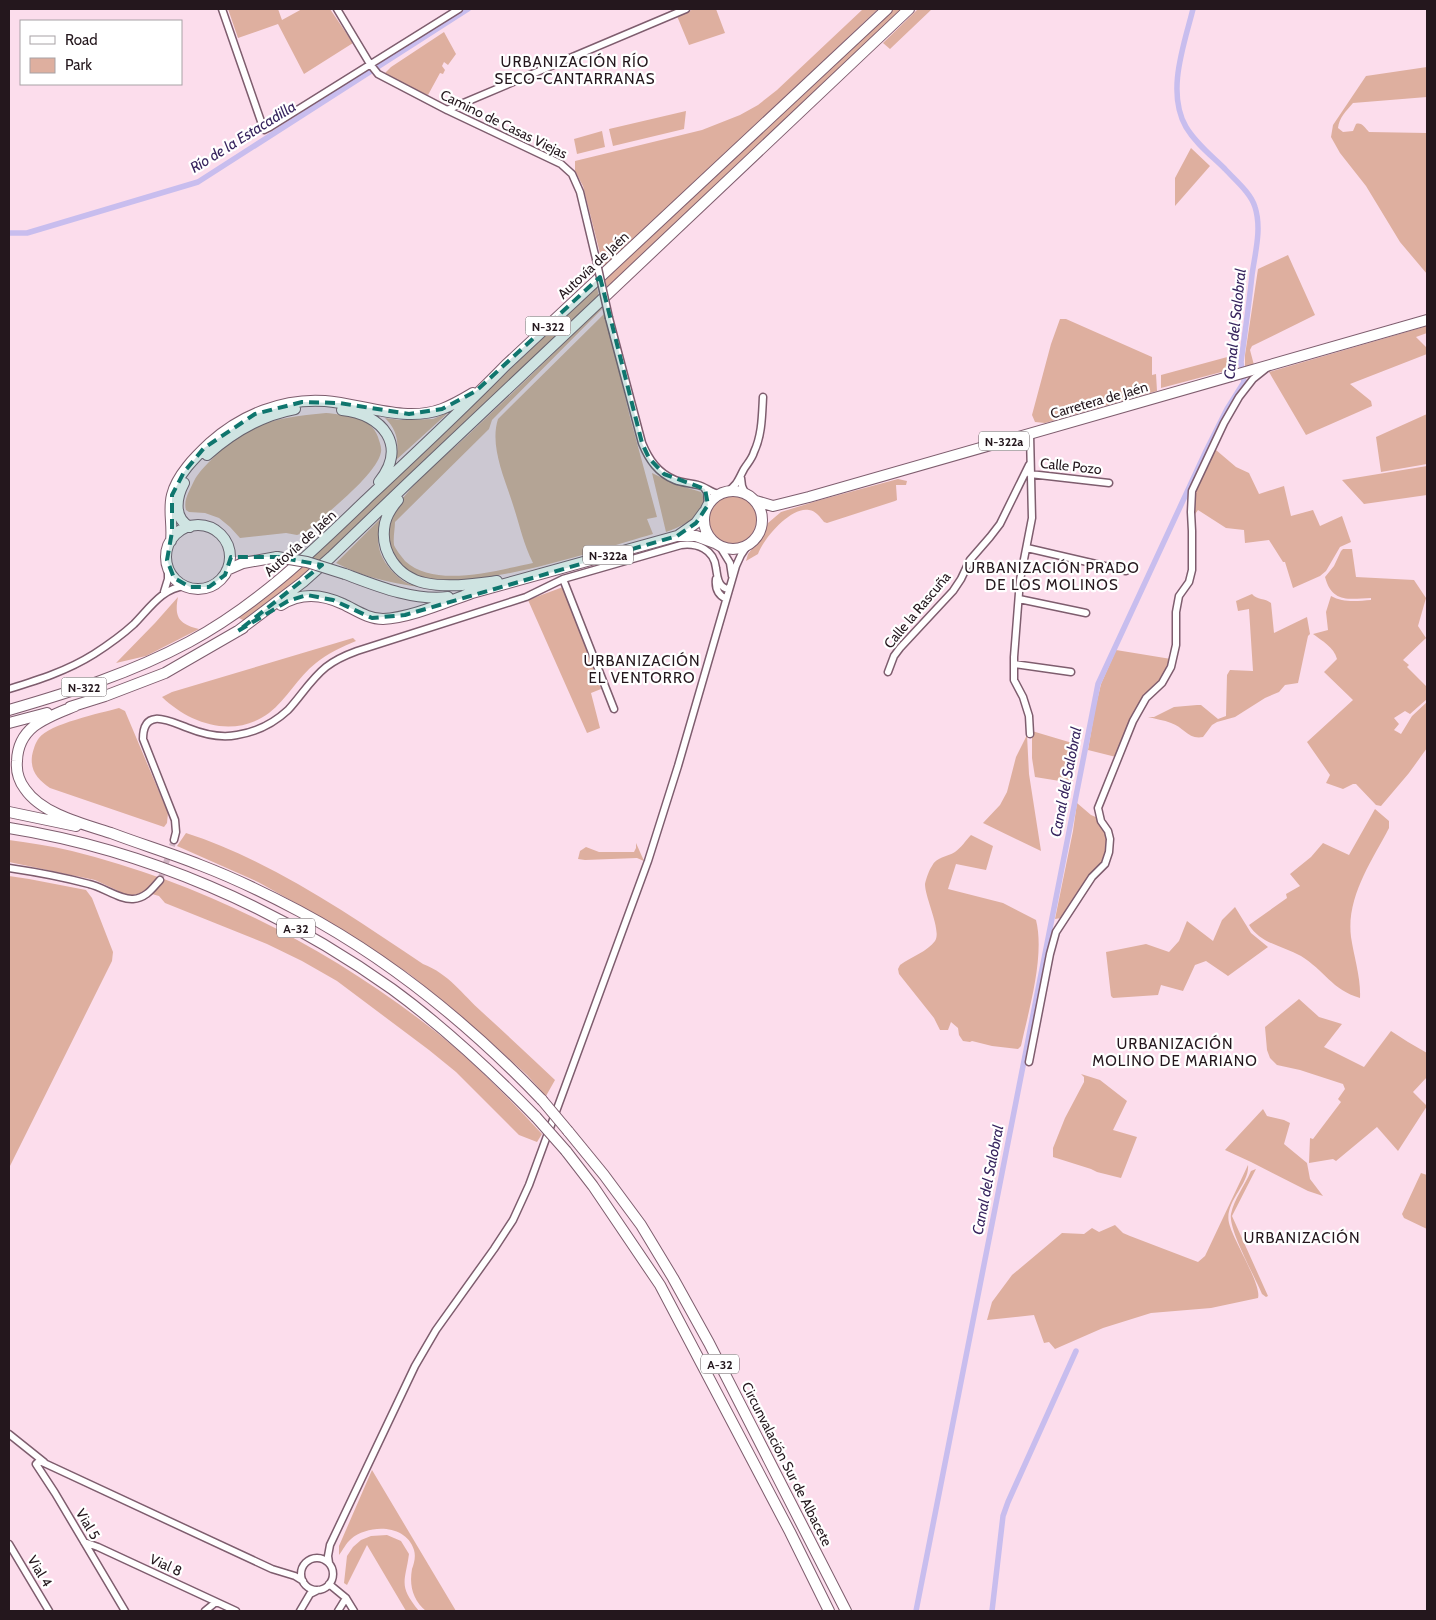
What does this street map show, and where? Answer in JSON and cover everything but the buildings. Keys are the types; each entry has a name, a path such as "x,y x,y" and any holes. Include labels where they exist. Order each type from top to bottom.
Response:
{"highway":[{"name":"Autovía de Jaén","path":"9,710 110,678 158,658 202,634 267,591 296,567 506,365 886,9"},
{"name":"N-322","path":"75,706 165,673 238,631 309,577 909,9"},
{"name":"Carretera de Jaén","path":"756,501 766,505 777,506 1427,320"},
{"path":"171,540 179,532 190,527 204,526 217,531 226,542 230,556 227,570 222,578 209,587 194,588 185,586 174,578 168,566 167,553 171,540 172,495 184,472 204,448 219,435 243,420 269,408 302,402 323,401 402,413 426,413 442,409 460,401 476,391 506,365"},
{"path":"190,527 182,522 178,514 179,496 182,486 208,454 235,433 251,424 266,417 304,408 331,408 359,413 375,420 382,426 388,437 392,453 387,471 353,513"},
{"path":"410,481 390,510 385,522 383,539 386,551 392,561 407,576 430,584 453,585 481,583 540,574"},
{"path":"723,493 739,491 745,493"},
{"name":"N-322a","path":"677,536 696,523 707,507 723,493"},
{"name":"N-322a","path":"745,493 756,501"},
{"path":"756,501 762,513 761,529"},
{"path":"747,546 758,536 766,518 777,506"},
{"path":"707,507 704,522 705,530 709,537 717,544"},
{"name":"N-322a","path":"472,593 677,536 696,536 730,549 747,546"},
{"path":"230,556 277,558 307,562 372,585 415,595 445,598 472,593"},
{"path":"227,570 243,563 277,558"},
{"path":"238,631 288,601 300,596 324,596 364,615 381,619 404,615 472,593"},
{"path":"9,723 75,706"},
{"path":"75,706 41,720 28,731 22,740 18,751 17,763 20,780 24,789 33,799 55,813 154,848"},
{"path":"9,812 84,828 154,848"},
{"name":"Circunvalación Sur de Albacete","path":"9,828 94,846 169,870 225,894 302,932 392,990 453,1038 496,1077 536,1117 566,1151 593,1186 660,1285 790,1532 829,1611"},
{"name":"Circunvalación Sur de Albacete","path":"154,848 253,888 352,942 421,991 470,1031 542,1100 604,1175 641,1225 673,1278 709,1343 846,1611"}],"street":[{"path":"222,9 264,130 459,9"},
{"name":"Camino de Casas Viejas","path":"337,9 378,74 446,110 561,164 572,174 580,192 609,318 642,443 649,458 664,474 675,480 723,493"},
{"path":"446,110 686,9"},
{"path":"1029,1062 1048,962 1056,932 1092,877 1105,864 1109,852 1110,840 1108,831 1102,821 1098,808 1134,721 1146,698 1162,683 1171,667 1176,645 1176,612 1179,596 1189,582 1192,570 1192,491 1224,423 1239,397 1252,379 1269,366"},
{"path":"723,493 736,486 758,444 761,431 763,397"},
{"path":"1030,434 1032,518 1020,580 1014,664 1014,680 1023,697 1029,716 1030,734"},
{"name":"Calle la Rascuña","path":"888,672 897,652 953,591 970,560 995,531 1030,464"},
{"name":"Calle Pozo","path":"1030,474 1109,483"},
{"path":"741,476 745,493"},
{"path":"705,489 707,492 707,507"},
{"path":"174,840 176,832 175,820 143,739 143,730 153,720 162,718 189,729 216,736 235,736 255,731 272,722 288,710 326,667 340,658 356,651 526,597 563,579 681,544 689,544 707,550 716,563 720,584 723,588 729,589"},
{"path":"717,544 730,563 732,581"},
{"path":"287,1573 298,1571 309,1560 324,1554 330,1545 415,1366 436,1330 513,1220 529,1185 648,861 678,766 729,589 741,555 747,546"},
{"path":"1027,548 1126,571"},
{"path":"162,595 168,585 168,566"},
{"path":"717,570 717,590 726,599"},
{"path":"563,579 614,710"},
{"path":"9,689 64,670 94,654 134,624 170,589 185,586"},
{"path":"1019,599 1086,613"},
{"path":"1014,664 1071,672"},
{"path":"9,868 89,884 110,891 124,899 144,896 160,880"},
{"path":"9,1434 50,1465 272,1569 295,1576 309,1588 318,1590"},
{"name":"Vial 5","path":"50,1465 41,1461 36,1464 125,1611"},
{"name":"Vial 8","path":"84,1542 236,1611"},
{"name":"Vial 4","path":"9,1544 49,1611"},
{"path":"301,1608 310,1594 330,1584 333,1570 328,1556 330,1545"},
{"path":"315,1558 329,1563"},
{"path":"301,1608 306,1592 301,1573 303,1567"},
{"path":"330,1584 346,1598 354,1611"},
{"path":"338,1611 346,1598"},
{"path":"205,1611 216,1602"}],"highlighted area":[{"path":"600,277 642,443 649,458 664,474 705,489 708,505 696,523 677,536 405,615 372,618 333,600 307,595 288,601 238,631 322,565 277,557 231,557 225,575 209,587 190,587 174,578 167,560 172,532 172,495 184,472 204,448 255,414 302,402 339,403 409,414 442,409 476,391"}],"green space":[{"path":"228,9 278,9 282,20 302,9 330,9 353,43 304,74 278,24 238,38"},
{"path":"694,9 716,9 725,33 689,45 677,16"},
{"path":"863,9 878,9 604,269 583,186 575,171 575,161 702,130 740,115 758,105 777,90"},
{"path":"892,9 904,9 607,289 605,279"},
{"path":"918,9 932,9 890,49 883,43"},
{"path":"444,32 456,54 448,65 444,62 442,66 445,70 443,74 440,73 428,95 389,78 385,73 391,67"},
{"path":"1427,67 1427,97 1353,103 1341,118 1338,128 1343,132 1353,131 1356,124 1360,124 1369,132 1427,133 1427,274 1400,242 1366,186 1340,153 1331,137 1333,125 1366,76"},
{"path":"686,111 684,129 613,146 609,129"},
{"path":"602,131 605,147 577,154 574,139"},
{"path":"1191,148 1210,166 1175,206 1175,178"},
{"path":"1288,255 1315,315 1252,346 1250,350 1254,365 1245,368 1245,355 1258,269"},
{"path":"597,287 599,297 321,561 311,558"},
{"path":"602,306 602,309 492,420 489,429 395,522 394,545 405,561 418,569 433,574 449,576 467,575 533,563 497,452 496,430 498,419 605,313 657,517 647,519 653,534 564,560 491,577 457,580 428,579 407,571 393,554 388,541 391,520 403,498 420,479"},
{"path":"1060,319 1066,319 1152,357 1152,375 1156,374 1157,391 1045,423 1035,422 1032,415 1051,344"},
{"path":"1427,326 1427,333 1416,337 1427,348 1427,354 1350,384 1371,401 1372,406 1306,435 1269,372"},
{"path":"1231,356 1229,370 1161,388 1161,375"},
{"path":"449,412 396,460 395,433 385,418 401,420 433,419"},
{"path":"326,413 356,418 370,425 378,437 381,452 370,472 360,483 306,532 297,535 286,533 240,538 219,518 205,513 189,512 186,510 186,499 198,475 223,448 236,438 263,424 293,417"},
{"path":"1427,414 1427,464 1381,472 1376,437"},
{"path":"1216,450 1236,467 1249,473 1259,494 1284,486 1291,516 1313,510 1320,526 1342,516 1351,542 1340,547 1326,571 1320,576 1293,588 1285,562 1283,562 1269,540 1245,543 1244,530 1226,528 1198,510 1193,517 1194,493"},
{"path":"1427,466 1427,495 1364,504 1342,480"},
{"path":"652,473 675,484 701,492 703,500 699,513 687,523 666,532"},
{"path":"898,479 907,481 906,485 896,485 897,500 895,501 827,523 818,514 809,510 794,513 772,532 758,554 746,561 748,554 763,535 768,523 781,512"},
{"path":"728,495 738,495 751,502 758,515 758,525 751,538 738,545 728,545 719,541 712,534 708,525 708,515 712,506 719,499"},
{"path":"380,519 379,546 380,552 387,564 405,582 435,589 409,586 384,580 347,569 336,563"},
{"path":"1343,549 1352,549 1356,577 1414,580 1426,598 1418,626 1426,638 1403,660 1409,665 1407,667 1427,687 1427,699 1410,714 1405,711 1394,718 1399,724 1394,730 1401,734 1412,716 1427,702 1427,748 1381,806 1376,805 1356,784 1343,789 1326,783 1330,775 1307,742 1353,700 1324,672 1337,659 1330,648 1313,634 1328,630 1326,612 1331,596 1346,601 1371,600 1371,598 1342,598 1332,591 1328,585 1325,577 1334,566"},
{"path":"302,566 311,569 245,621 237,617"},
{"path":"563,587 601,689 591,693 600,728 587,733 528,600"},
{"path":"1252,594 1271,603 1274,633 1307,617 1310,634 1298,683 1285,685 1279,692 1265,698 1235,717 1217,722 1212,725 1203,737 1194,737 1175,725 1148,717 1154,717 1174,707 1197,705 1201,705 1218,719 1226,716 1227,675 1230,670 1253,671 1249,609 1238,611 1236,601"},
{"path":"178,597 177,610 180,619 187,625 199,629 146,656 116,663 155,623"},
{"path":"353,638 356,641 321,659 269,713 256,721 241,725 213,725 186,715 162,697 172,692"},
{"path":"1116,650 1171,659 1162,680 1142,700 1120,743 1116,757 1088,750 1101,684"},
{"path":"119,708 125,711 168,813 167,823 164,827 50,788 39,779 32,767 34,749 39,738 45,733 64,724"},
{"path":"1032,731 1079,745 1072,783 1035,777 1032,758"},
{"path":"1027,735 1029,774 1041,851 983,823 1000,805 1007,792 1016,757"},
{"path":"1077,803 1091,815 1098,818 1108,841 1104,862 1069,909 1061,918 1055,919 1073,831"},
{"path":"1375,809 1389,821 1389,828 1368,866 1356,894 1350,922 1360,998 1342,990 1301,956 1266,941 1249,925 1287,898 1286,894 1300,886 1290,874 1311,857 1323,843 1349,855"},
{"path":"186,833 217,844 279,873 440,973 555,1080 546,1096 527,1075 493,1044 408,973 326,920 258,882 177,846"},
{"path":"971,835 993,846 986,870 956,864 948,889 1003,903 1036,920 1039,950 1035,983 1021,1046 1018,1049 963,1041 959,1035 958,1028 951,1022 948,1030 940,1030 934,1018 899,974 898,969 900,965 928,948 937,936 925,884 930,870 936,861 955,852"},
{"path":"9,840 72,851 120,864 167,880 213,899 303,943 387,996 443,1037 487,1077 542,1134 537,1142 519,1135 456,1072 429,1050 337,981 302,961 267,944 165,903 159,896 145,892 129,896 95,880 9,862"},
{"path":"636,843 644,861 637,858 578,859 580,851 586,847 599,852 634,852"},
{"path":"9,876 86,890 92,898 113,952 112,961 9,1168"},
{"path":"1235,907 1251,933 1268,947 1228,976 1206,961 1195,965 1183,991 1161,985 1158,995 1113,998 1111,996 1106,952 1146,944 1169,952 1179,941 1187,921 1213,941 1222,920"},
{"path":"1299,999 1319,1017 1342,1024 1324,1047 1364,1067 1391,1031 1427,1053 1427,1077 1413,1092 1427,1106 1398,1151 1377,1127 1336,1161 1333,1159 1309,1163 1310,1138 1313,1139 1341,1102 1338,1099 1345,1089 1343,1084 1300,1070 1277,1065 1270,1058 1267,1050 1265,1027"},
{"path":"1081,1074 1100,1080 1127,1101 1113,1130 1137,1137 1121,1178 1053,1157 1053,1148 1065,1118 1084,1082 1084,1077"},
{"path":"1263,1109 1267,1116 1290,1123 1284,1144 1307,1163 1310,1179 1323,1196 1308,1191 1225,1150"},
{"path":"1248,1165 1248,1172 1233,1200 1228,1215 1232,1231 1256,1283 1258,1298 1211,1308 1151,1313 1103,1328 1055,1349 1049,1342 1044,1343 1034,1315 987,1320 992,1302 1012,1275 1062,1233 1084,1234 1092,1228 1099,1232 1115,1225 1123,1233 1198,1262 1205,1256"},
{"path":"1256,1169 1232,1216 1268,1296 1266,1297 1262,1294 1243,1253 1231,1221 1232,1208 1237,1197 1251,1171"},
{"path":"1421,1173 1427,1175 1427,1229 1404,1218 1402,1214"},
{"path":"372,1470 456,1611 426,1611 418,1602 413,1592 411,1581 415,1558 414,1550 410,1541 395,1531 377,1529 359,1534 349,1541 339,1555 339,1546"},
{"path":"387,1535 401,1541 409,1554 405,1584 408,1595 419,1611 406,1611 367,1545 347,1585 344,1583 347,1556 353,1547 361,1540 371,1536"}],"waterway":[{"name":"Río de la Estacadilla","path":"9,233 27,233 198,182 468,9"},
{"name":"Canal del Salobral","path":"916,1611 1098,684 1206,451 1227,409 1244,382 1241,362 1257,241 1257,215 1253,202 1246,192 1194,139 1180,113 1177,99 1177,84 1182,53 1193,9"},
{"path":"992,1611 1003,1516 1076,1351"}],"tunnel":[{"path":"160,880 174,840"}],"district":[{"name":"URBANIZACIÓN RÍO SECO-CANTARRANAS","path":"575,70"},
{"name":"URBANIZACIÓN PRADO DE LOS MOLINOS","path":"1052,576"},
{"name":"URBANIZACIÓN EL VENTORRO","path":"642,670"},
{"name":"URBANIZACIÓN MOLINO DE MARIANO","path":"1175,1052"},
{"name":"URBANIZACIÓN","path":"1302,1238"}]}
